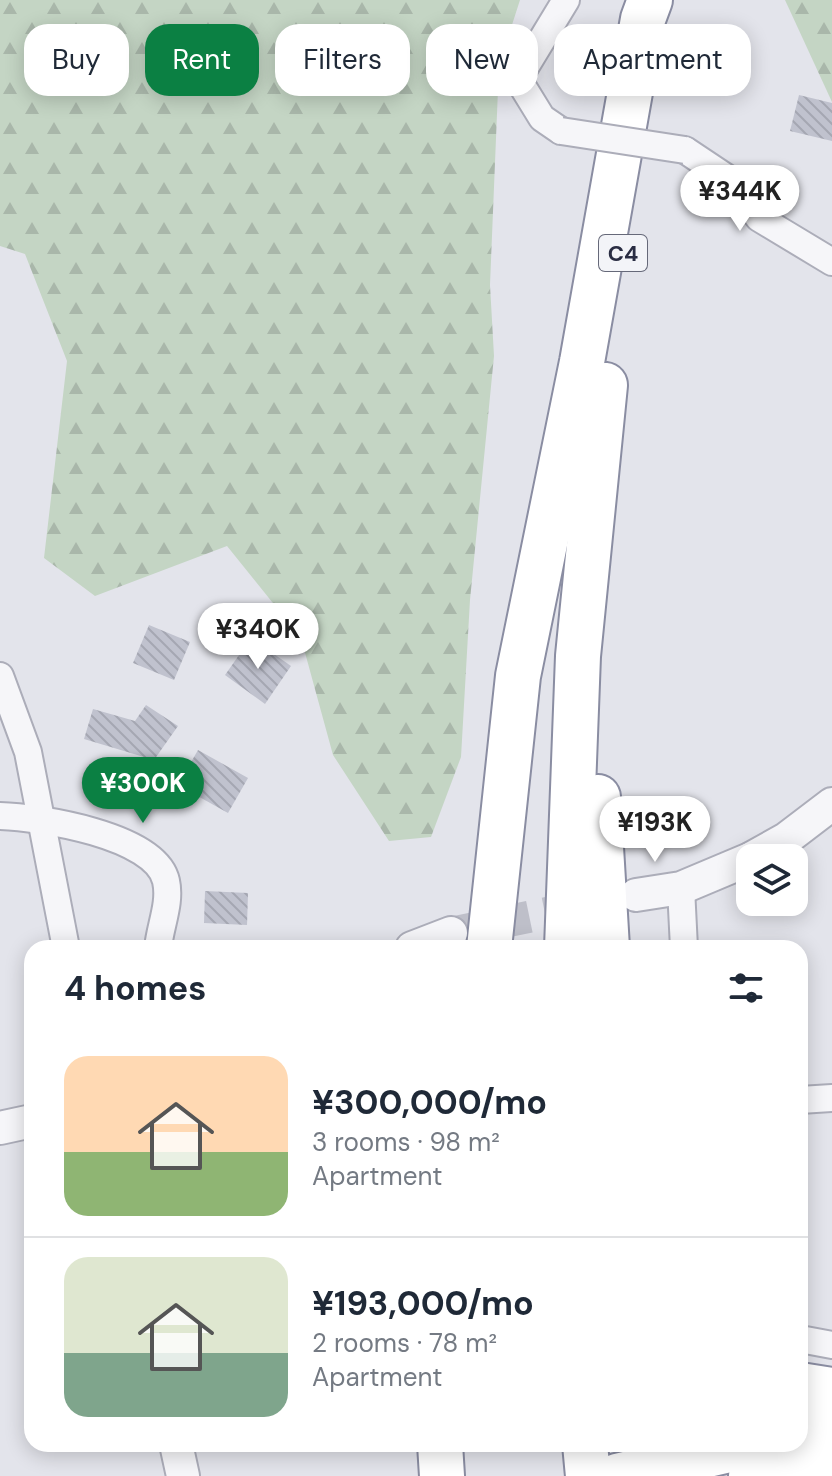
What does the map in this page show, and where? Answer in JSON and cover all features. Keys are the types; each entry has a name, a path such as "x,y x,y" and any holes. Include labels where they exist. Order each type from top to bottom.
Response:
{"highway":[{"path":"470,940 518,676 579,377 643,19 650,0"},
{"name":"C4","path":"567,940 578,656 591,507 630,203 668,0"},
{"path":"591,507 599,827 606,940"},
{"path":"808,1386 832,1390"},
{"path":"808,1430 832,1422"},
{"path":"440,1452 442,1476"},
{"path":"586,1452 588,1476"},
{"path":"617,1476 720,1452"},
{"path":"751,1476 832,1458"}],"street":[{"path":"566,0 518,79 542,118 561,131 685,150 730,180 759,218 832,262"},
{"path":"0,676 28,752 64,940"},
{"path":"777,844 832,804"},
{"path":"0,816 39,817 124,842 157,865 166,878 168,901 160,940"},
{"path":"636,895 681,888 736,864"},
{"path":"681,888 684,940"},
{"path":"808,1100 832,1098"},
{"path":"0,1128 24,1123"},
{"path":"808,1340 832,1345"},
{"path":"178,1452 183,1476"}],"green space":[{"path":"0,0 520,0 512,24 426,24 426,96 498,96 490,285 494,356 470,600 461,757 431,837 389,841 333,755 301,638 227,546 95,596 44,558 67,361 25,254 0,246"},
{"path":"785,0 832,0 832,102"}],"building":[{"path":"799,95 832,103 832,141 790,131"},
{"path":"149,625 190,642 174,680 133,663"},
{"path":"251,638 291,666 265,704 225,675"},
{"path":"146,705 178,726 154,760 84,739 93,709 135,721"},
{"path":"198,750 248,778 228,813 178,785"},
{"path":"205,891 248,893 247,925 204,923"}],"tunnel":[{"path":"451,933 586,905"}]}
